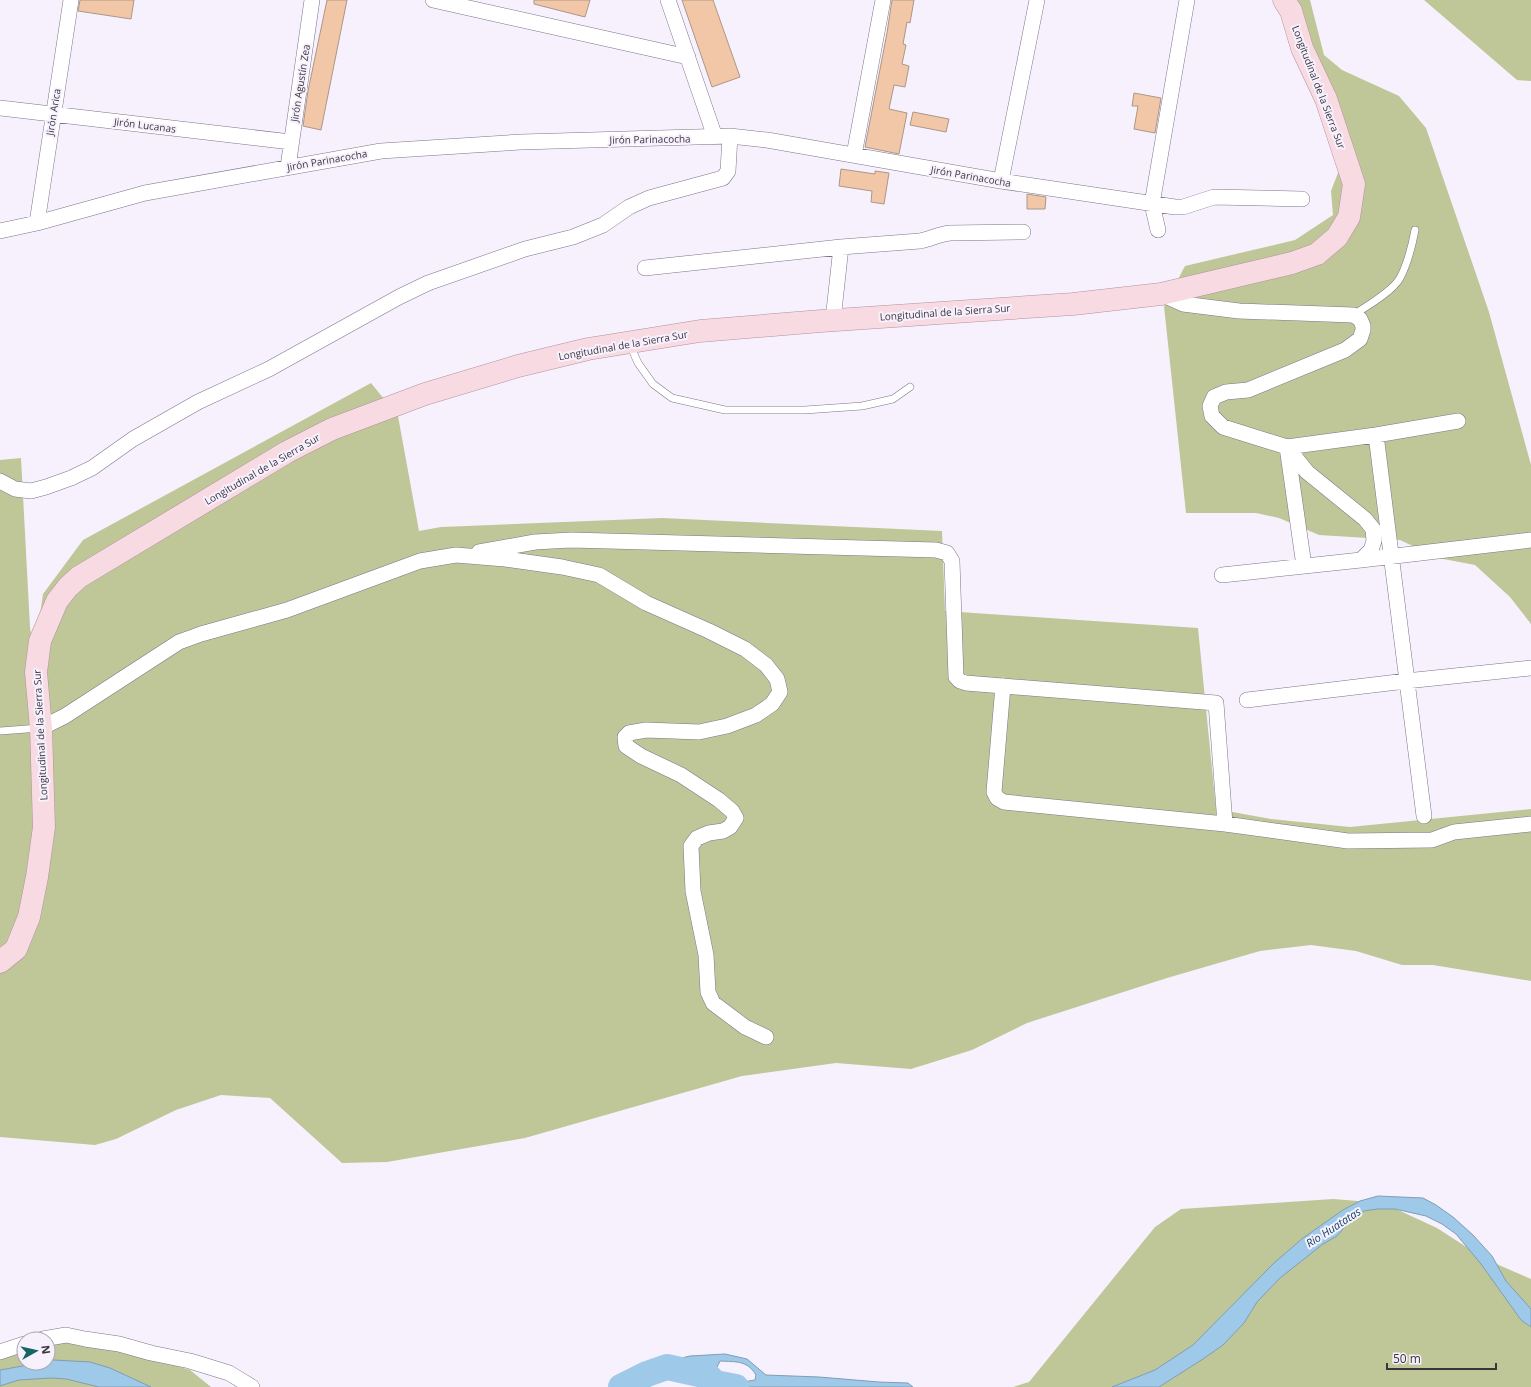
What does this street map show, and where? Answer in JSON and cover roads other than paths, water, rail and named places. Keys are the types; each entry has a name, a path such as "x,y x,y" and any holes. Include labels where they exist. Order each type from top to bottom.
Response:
{"main road":[{"name":"Longitudinal de la Sierra Sur","path":"0,962 16,949 29,916 37,877 44,827 41,728 36,672 40,641 57,601 68,587 79,577 287,452 332,429 425,394 474,379 588,349 700,331 833,320 1073,304 1161,294 1292,263 1317,254 1337,237 1349,217 1354,184 1326,99 1302,48 1291,11 1284,0"}],"street":[{"name":"Jirón Arica","path":"37,223 71,0"},
{"name":"Jirón Agustín Zea","path":"288,167 312,0"},
{"path":"433,0 688,57"},
{"path":"668,0 715,137"},
{"path":"854,156 883,0"},
{"path":"1001,181 1037,0"},
{"path":"1158,230 1152,204 1187,0"},
{"name":"Jirón Lucanas","path":"0,108 291,142"},
{"path":"0,481 15,489 30,491 46,488 71,478 92,468 133,439 198,402 269,369 399,297 428,283 525,249 573,238 603,225 630,206 649,198 723,178 728,171 730,136"},
{"name":"Jirón Parinacocha","path":"0,230 37,223 145,193 381,151 521,142 730,136 767,140 1001,181 1175,207 1183,207 1214,197 1225,196 1302,199"},
{"path":"645,268 841,247 920,241 932,239 940,234 950,233 1023,232"},
{"path":"833,320 841,247"},
{"path":"1161,294 1183,304 1239,311 1353,315 1360,319 1363,326 1360,339 1345,350 1248,390 1226,392 1214,397 1210,406 1212,416 1223,427 1287,447 1376,435 1458,421"},
{"path":"1376,435 1424,816"},
{"path":"1287,447 1307,472 1365,519 1373,529 1374,541 1371,550 1361,560"},
{"path":"1287,447 1304,566"},
{"path":"41,728 65,716 180,642 201,634 287,610 420,561 460,556 535,542 571,540 936,550 947,552 952,561 956,677 960,681 966,683 1216,703 1225,824"},
{"path":"1222,575 1531,540"},
{"path":"460,556 555,566 599,575 646,603 745,649 766,665 777,679 780,692 772,704 756,715 727,726 699,732 646,730 629,733 624,737 626,746 636,753 682,775 732,810 736,818 730,827 724,831 708,833 697,838 690,846 693,891 706,955 708,992 713,1003 746,1027 766,1038"},
{"path":"1248,700 1531,668"},
{"path":"1003,686 994,792 997,798 1004,802 1225,824 1348,840 1432,840 1454,832 1531,824"},
{"path":"56,1337 66,1335 119,1344 190,1361 229,1373 252,1387"},
{"path":"0,1352 16,1347"}],"lane":[{"path":"1353,315 1382,295 1400,279 1411,251 1415,230"},
{"path":"629,343 638,363 653,384 672,398 725,410 805,410 862,406 893,399 910,387"},
{"path":"0,731 41,728"}],"water":[{"path":"1378,1196 1423,1198 1453,1217 1473,1235 1492,1256 1506,1281 1531,1309 1531,1327 1521,1320 1481,1264 1456,1234 1442,1224 1426,1216 1395,1209 1377,1209 1364,1211 1349,1222 1337,1236 1323,1244 1280,1278 1257,1302 1244,1323 1223,1345 1203,1359 1159,1387 1112,1387 1155,1370 1193,1345 1274,1263 1303,1238 1343,1210 1360,1201"},
{"path":"725,1354 747,1359 766,1375 908,1383 913,1387 706,1387 704,1372 699,1369 678,1372 650,1380 639,1387 609,1387 631,1370 641,1370 652,1365 690,1356","holes":["720,1361 745,1364 753,1370 756,1375 755,1380 731,1384 724,1382 716,1369"]},
{"path":"56,1360 90,1362 110,1368 151,1387 99,1387 66,1379 51,1378 19,1380 0,1386 0,1370 16,1367 16,1371 56,1371"}],"waterway":[{"name":"Rio Huatatas","path":"621,1387 647,1374 667,1367 708,1376 715,1383 736,1387"}]}
